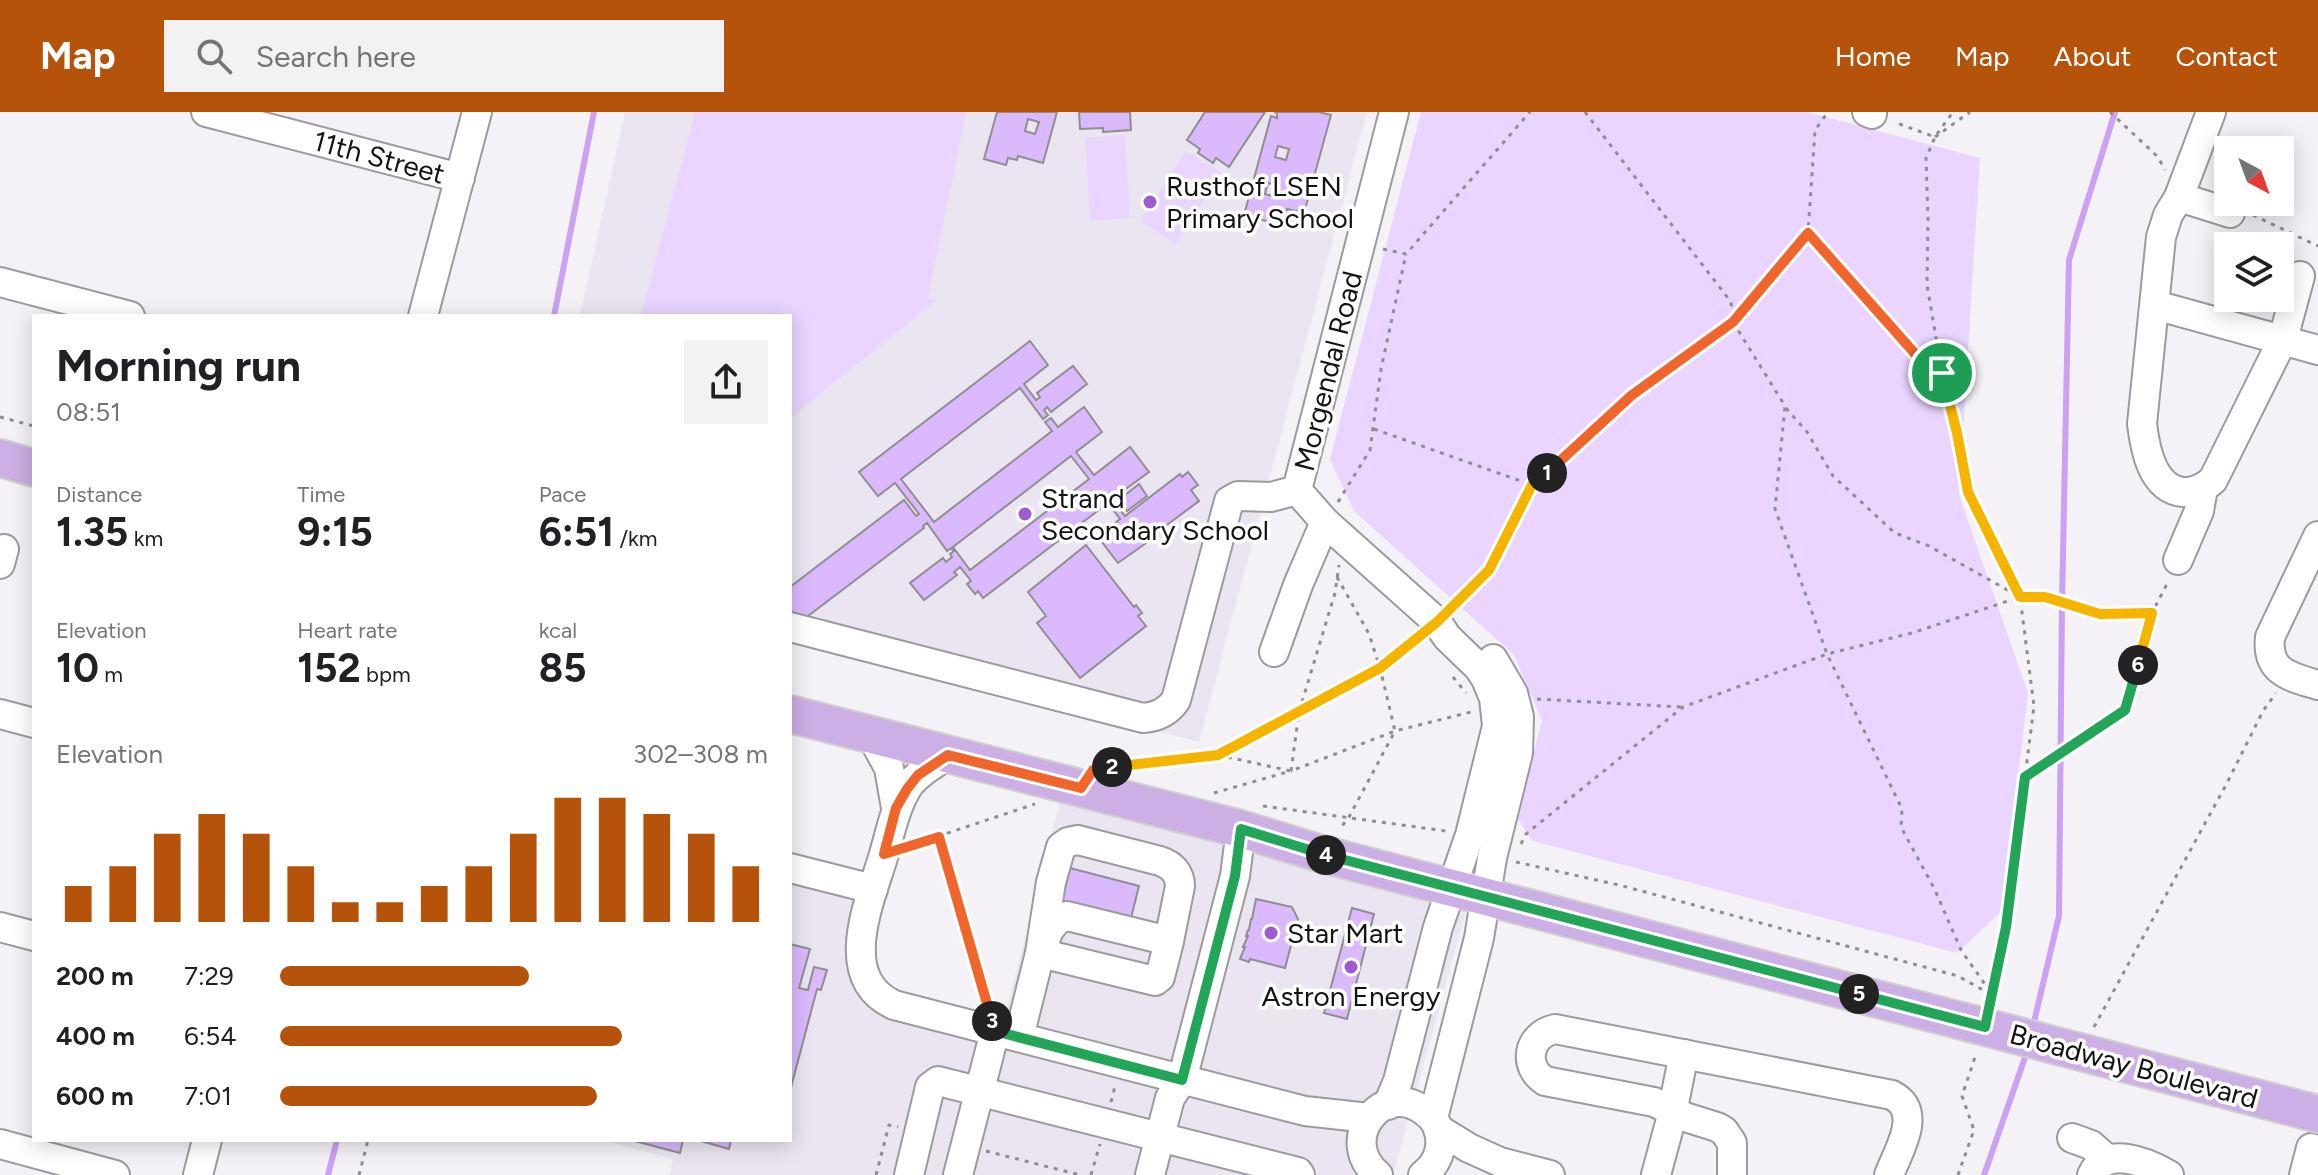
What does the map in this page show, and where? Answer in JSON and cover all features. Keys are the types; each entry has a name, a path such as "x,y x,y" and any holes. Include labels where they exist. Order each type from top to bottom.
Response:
{"main road":[{"path":"0,458 32,467"},
{"name":"Broadway Boulevard","path":"792,715 1198,819 1250,817 1322,854 1987,1024 2080,1052 2311,1146"}],"street":[{"name":"11th Street","path":"206,112 460,178"},
{"path":"424,314 477,112"},
{"name":"Morgendal Road","path":"1372,1169 1361,1136 1398,1081 1438,927 1470,835 1496,738 1495,700 1504,674 1492,658 1457,629 1437,622 1320,532 1297,490 1394,112"},
{"path":"2211,112 2161,237 2142,424 2153,467 2164,484 2186,492 2203,488 2213,480 2283,339 2300,276"},
{"path":"2179,197 2214,208"},
{"path":"0,282 122,314"},
{"path":"2155,305 2318,350"},
{"path":"2178,560 2199,511 2203,488"},
{"path":"792,628 1151,718 1171,708 1176,700 1229,501 1238,496 1271,497 1297,490"},
{"path":"1274,652 1320,532"},
{"path":"2306,682 2280,671 2274,664 2270,656 2270,637 2318,536"},
{"name":"Morgendal Road","path":"1426,1172 1436,1160 1440,1148 1435,1123 1487,897 1502,860 1518,753 1519,717 1495,700"},
{"path":"0,714 32,722"},
{"path":"871,735 889,768 896,808"},
{"path":"948,755 918,775 896,808 862,931 860,954 867,978 877,994 894,1005 1305,1111 1379,1111 1404,1103 1412,1104 1420,1107 1435,1123 1469,1148 1500,1162 1550,1175"},
{"path":"1150,1175 1170,1098 1182,1080 1250,817"},
{"path":"1073,840 1166,863 1180,879 1160,977 1151,981 1040,953 1051,882 1061,847 1073,840"},
{"path":"792,869 873,889"},
{"path":"958,1175 980,1091 1054,923 1067,916 1169,941"},
{"path":"0,927 32,935"},
{"path":"1411,1029 1433,1030 1457,1022"},
{"path":"1732,1175 1734,1149 1724,1131 1654,1102 1545,1081 1526,1073 1535,1041 1555,1029 1892,1095 1907,1110 1908,1124 1889,1175"},
{"path":"1656,1175 1684,1054"},
{"path":"909,1175 932,1084 942,1081 1300,1175"},
{"path":"1305,1111 1372,1169"},
{"path":"2072,1138 2091,1145 2100,1167 2116,1157 2169,1175"},
{"path":"198,1175 206,1142"},
{"path":"0,1144 39,1165 115,1175"},
{"path":"1426,1172 1500,1162"}],"path":[{"path":"1291,771 1299,712 1335,593 1340,559 1320,532 1370,450 1381,369 1406,254 1530,112"},
{"path":"1585,112 1731,302 1733,322 1833,476 1895,533 1929,546 2020,597"},
{"path":"1218,755 1380,668 1437,622 1489,570 1532,485 1632,395 1733,322 1808,233 1815,130 1828,112"},
{"path":"1953,112 1935,137 1926,158 1927,285 1968,492 2020,597 2034,706 2006,927 1987,1024 1962,1096 1974,1130 1958,1175"},
{"path":"1935,137 1970,112"},
{"path":"2110,112 2158,157 2179,197"},
{"path":"1869,113 1935,137"},
{"path":"2255,216 2318,246"},
{"path":"1808,233 1918,357 1942,373"},
{"path":"1361,244 1406,254"},
{"path":"1785,406 1775,509 1827,654 1902,809 1901,827 1935,890 1961,950 1987,1024"},
{"path":"0,417 32,425"},
{"path":"1373,429 1532,485"},
{"path":"2025,777 2125,710 2152,613 2178,560"},
{"path":"1322,854 1349,817 1395,731 1369,634 1337,577"},
{"path":"1502,860 1526,834 1683,707 1827,654 1912,633 2020,597 2045,597 2100,614 2152,613"},
{"path":"1449,673 1495,700"},
{"path":"2080,1052 2263,711 2279,689 2306,682"},
{"path":"1198,819 1200,797 1291,771 1395,731 1495,700 1683,707"},
{"path":"1081,788 1093,770 1218,755 1291,771"},
{"path":"884,854 1038,803"},
{"path":"1250,817 1349,817 1448,831"},
{"path":"939,837 1007,1034"},
{"path":"1502,860 1638,890 1958,976 1987,1024"},
{"path":"359,1175 367,1142"}],"shaded area":[{"name":"Strand Secondary School","path":"625,112 1367,112 1199,742 792,638 792,314 580,314"},
{"path":"695,112 966,112 928,298 937,300 792,416 792,314 642,314"},
{"path":"1421,112 1807,112 1980,158 1959,495 2028,693 2002,911 1957,953 1533,841 1517,818 1542,720 1514,655 1354,511 1330,459"},
{"path":"1125,135 1130,218 1090,221 1085,138"},
{"path":"1186,151 1222,173 1176,244 1141,221"},
{"path":"1064,786 1471,893 1393,1175 670,1175 673,1159 609,1142 792,1142 792,866 871,886 872,986 1001,1031"}],"building":[{"path":"997,112 1057,112 1043,163 1018,156 1017,160 1008,158 1006,165 984,159","holes":["1028,119 1039,122 1035,134 1025,131"]},
{"path":"1079,112 1130,112 1131,130 1103,132 1103,128 1080,129"},
{"path":"1205,112 1265,112 1229,167 1216,158 1213,163 1198,153 1200,149 1187,140"},
{"path":"1274,112 1331,115 1304,213 1287,209 1285,215 1276,213 1273,223 1244,215 1271,116 1277,118","holes":["1278,146 1289,149 1286,160 1275,157","1268,183 1279,186 1276,197 1265,194"]},
{"path":"1030,341 1048,365 1024,384 1036,400 1040,397 1037,393 1073,366 1087,384 1051,412 1047,407 1044,410 1048,415 1043,419 1020,388 901,479 934,522 1052,431 1045,422 1051,418 1058,427 1084,407 1102,432 1076,452 1094,475 1130,447 1149,472 1112,499 1125,516 1180,474 1182,477 1188,472 1198,485 1191,490 1199,501 1118,563 1098,537 1120,519 1108,503 983,598 967,584 971,581 960,567 954,572 957,575 924,600 910,583 943,558 946,562 954,551 951,548 947,551 927,523 800,622 792,612 792,585 904,500 916,516 919,514 895,483 878,496 859,472","holes":["1071,456 1089,479 970,570 953,547"]},
{"path":"1139,484 1147,496 1127,511 1119,500"},
{"path":"1086,545 1142,613 1138,616 1146,626 1080,678 1037,623 1046,616 1028,592"},
{"path":"1070,868 1139,886 1131,918 1062,901"},
{"name":"Star Mart","path":"1256,899 1292,907 1298,919 1285,968 1240,959"},
{"path":"1352,908 1374,914 1347,1019 1324,1013"},
{"path":"792,944 810,949 799,988 808,990 814,967 827,970 821,990 817,989 792,1083"},
{"path":"639,1142 683,1142 680,1153"},
{"path":"704,1142 731,1142 729,1149"}],"waterway":[{"path":"554,314 594,112"},
{"path":"2033,1026 2059,916 2069,260 2115,112"},
{"path":"1984,1175 2028,1049"},
{"path":"328,1175 336,1142"}],"place":[{"name":"Rusthof LSEN Primary School","path":"1150,202"},
{"name":"Strand Secondary School","path":"1025,514"},
{"name":"Star Mart","path":"1271,933"},
{"name":"Astron Energy","path":"1351,967"}],"route":[{"path":"1808,233 1918,357 1942,373 1968,492 2020,597 2045,597 2100,614 2152,613 2125,710 2025,777 2006,927 1985,1027 1322,854 1241,829 1235,876 1182,1080 995,1031 939,837 884,854 896,808 907,789 918,775 948,755 1081,788 1093,770 1218,755 1380,668 1437,622 1489,570 1532,485 1632,395 1733,322 1808,233"}]}
